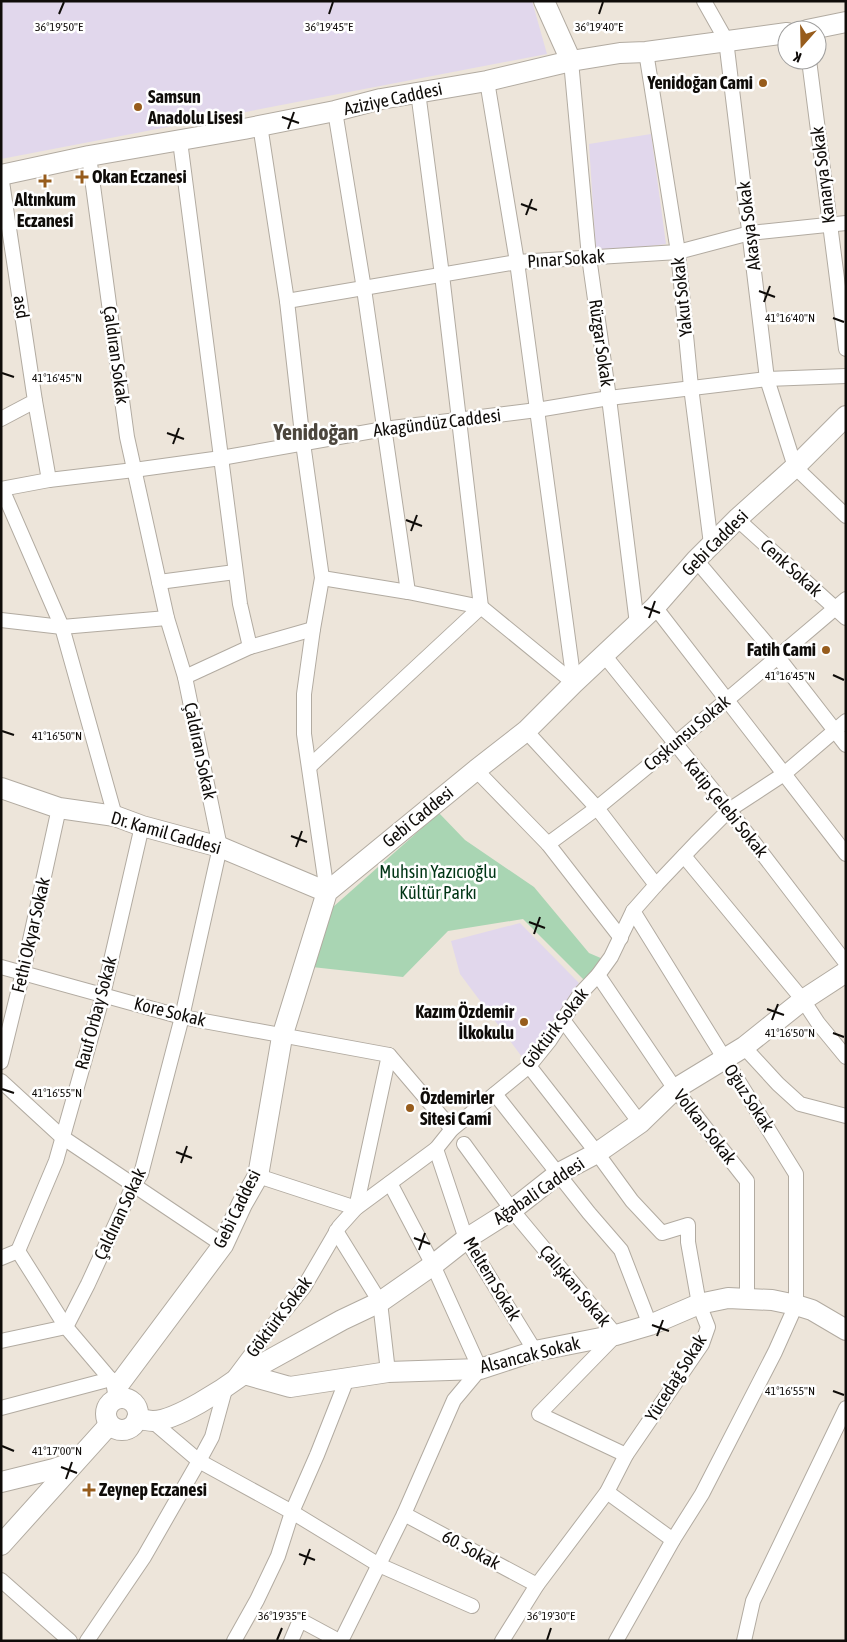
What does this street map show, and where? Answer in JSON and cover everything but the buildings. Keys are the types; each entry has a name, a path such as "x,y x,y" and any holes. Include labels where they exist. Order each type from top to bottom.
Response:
{"main road":[{"path":"544,1 571,61"},
{"path":"827,26 846,22"},
{"name":"Aziziye Caddesi","path":"1,175 89,156 180,141 335,111 418,92 487,81 571,61 777,33"},
{"name":"Gebi Caddesi","path":"109,1424 106,1417 106,1408 111,1402 116,1388 223,1245 242,1204 258,1176 282,1037 327,892 526,731 655,607 711,544 795,468 846,416"},
{"name":"Dr. Kamil Caddesi","path":"1,788 59,808 115,816 142,826 220,847 327,892"},
{"name":"Ağabali Caddesi","path":"109,1424 116,1429 125,1430 145,1420 174,1417 342,1320 380,1302 466,1239 512,1210 559,1173 597,1153 640,1123 675,1089 744,1047 803,1000 846,972"},
{"name":"Alsancak Sokak","path":"228,1385 290,1387 388,1372 480,1369 535,1350 616,1335 650,1325 699,1304 728,1298 772,1300 796,1305 812,1310 846,1330"},
{"path":"116,1388 130,1400 145,1420"},
{"path":"1,1545 109,1424"},
{"path":"1,1482 75,1462"}],"street":[{"path":"704,1 726,40"},
{"name":"Akasya Sokak","path":"726,40 767,379 795,468"},
{"name":"Yakut Sokak","path":"646,52 678,252 711,544"},
{"name":"Rüzgar Sokak","path":"571,61 589,257 609,398 637,624"},
{"name":"Kanarya Sokak","path":"810,70 846,349"},
{"path":"487,81 518,262 574,683"},
{"path":"418,92 442,276 481,608"},
{"path":"335,111 364,289 408,592"},
{"path":"260,125 287,302 303,442 322,578 312,629 304,694 304,734 327,892"},
{"path":"180,141 235,572 250,648"},
{"name":"Çaldıran Sokak","path":"66,1327 88,1284 132,1186 141,1174 182,1017 220,847 185,677 167,618 127,437 89,156"},
{"name":"asd","path":"1,175 49,480"},
{"name":"Pınar Sokak","path":"287,302 518,262 678,252 750,232 846,223"},
{"name":"Akagündüz Caddesi","path":"2,489 49,480 221,458 384,429 537,410 609,398 767,379 846,376"},
{"path":"1,419 36,402"},
{"path":"795,468 846,516"},
{"path":"2,489 62,627 115,816"},
{"name":"Cenk Sokak","path":"737,519 841,604 846,618"},
{"path":"696,560 777,656 846,745"},
{"path":"159,582 235,572"},
{"path":"322,578 408,592 481,608 574,683"},
{"name":"Coşkunsu Sokak","path":"548,844 597,808 841,604"},
{"path":"655,607 846,854"},
{"path":"310,766 481,608"},
{"path":"1,620 62,627 167,618"},
{"path":"185,677 250,648 312,629"},
{"name":"Katip Çelebi Sokak","path":"604,655 730,810 846,963"},
{"name":"Göktürk Sokak","path":"228,1385 304,1287 336,1232 356,1208 436,1149 452,1129 529,1066 550,1040 580,994 598,975 611,957 633,911 656,885 730,810 784,774 846,721"},
{"path":"526,731 597,808 656,885"},
{"path":"476,770 548,844 620,938"},
{"name":"Fethi Okyar Sokak","path":"1,1062 59,808"},
{"name":"Rauf Orbay Sokak","path":"18,1252 56,1161 103,995 142,826"},
{"path":"684,856 803,1000 818,1023 846,1057"},
{"name":"Oğuz Sokak","path":"633,911 796,1174 796,1305"},
{"name":"Kore Sokak","path":"1,967 182,1017 282,1037"},
{"name":"Volkan Sokak","path":"598,975 675,1089 747,1181 747,1299"},
{"path":"563,1020 640,1123"},
{"path":"282,1037 389,1055 452,1129"},
{"path":"744,1047 778,1084 800,1104 846,1116"},
{"path":"258,1176 356,1208 389,1055"},
{"name":"Yücedağ Sokak","path":"502,1641 537,1585 606,1492 626,1455 702,1344 708,1327 699,1304 688,1242 688,1225 662,1233 632,1201 529,1066"},
{"path":"1,1081 62,1137 132,1186 223,1245"},
{"path":"495,1094 589,1213 621,1250 650,1325"},
{"name":"Çalışkan Sokak","path":"464,1144 512,1210 616,1335 538,1414 626,1455"},
{"name":"Meltem Sokak","path":"436,1149 466,1239 535,1350"},
{"path":"291,1641 300,1620 340,1641 404,1514 454,1400 480,1369 433,1265 390,1183"},
{"path":"336,1232 380,1302 388,1372"},
{"path":"1,1258 18,1252 66,1327 116,1388 1,1408"},
{"path":"616,1641 673,1540 702,1494 775,1352 796,1305"},
{"path":"1,1341 66,1327"},
{"path":"234,1641 258,1600 278,1556 292,1512 347,1379"},
{"path":"87,1641 144,1557 199,1461 212,1437 228,1385"},
{"path":"744,1641 753,1601 846,1408"},
{"path":"145,1420 199,1461 292,1512 379,1565 472,1606"},
{"path":"606,1492 673,1540"},
{"name":"60. Sokak","path":"404,1514 537,1585"},
{"path":"1,1580 70,1641"}],"shaded area":[{"name":"Samsun Anadolu Lisesi","path":"1,1 532,1 547,54 1,159"},
{"path":"651,134 666,244 596,253 589,144"},
{"name":"Kazım Özdemir İlkokulu","path":"520,923 579,983 525,1061 460,974 451,941"}],"green space":[{"name":"Muhsin Yazıcıoğlu Kültür Parkı","path":"439,813 465,840 534,887 589,953 603,959 584,980 523,919 448,931 403,977 312,967 319,933 333,907"}],"place":[{"name":"Yenidoğan Cami","path":"763,83"},
{"name":"Samsun Anadolu Lisesi","path":"138,107"},
{"name":"Okan Eczanesi","path":"82,177"},
{"name":"Altınkum Eczanesi","path":"45,181"},
{"name":"Fatih Cami","path":"826,650"},
{"name":"Kazım Özdemir İlkokulu","path":"524,1022"},
{"name":"Özdemirler Sitesi Cami","path":"410,1108"},
{"name":"Zeynep Eczanesi","path":"89,1490"}],"district":[{"name":"Yenidoğan","path":"316,432"}]}
